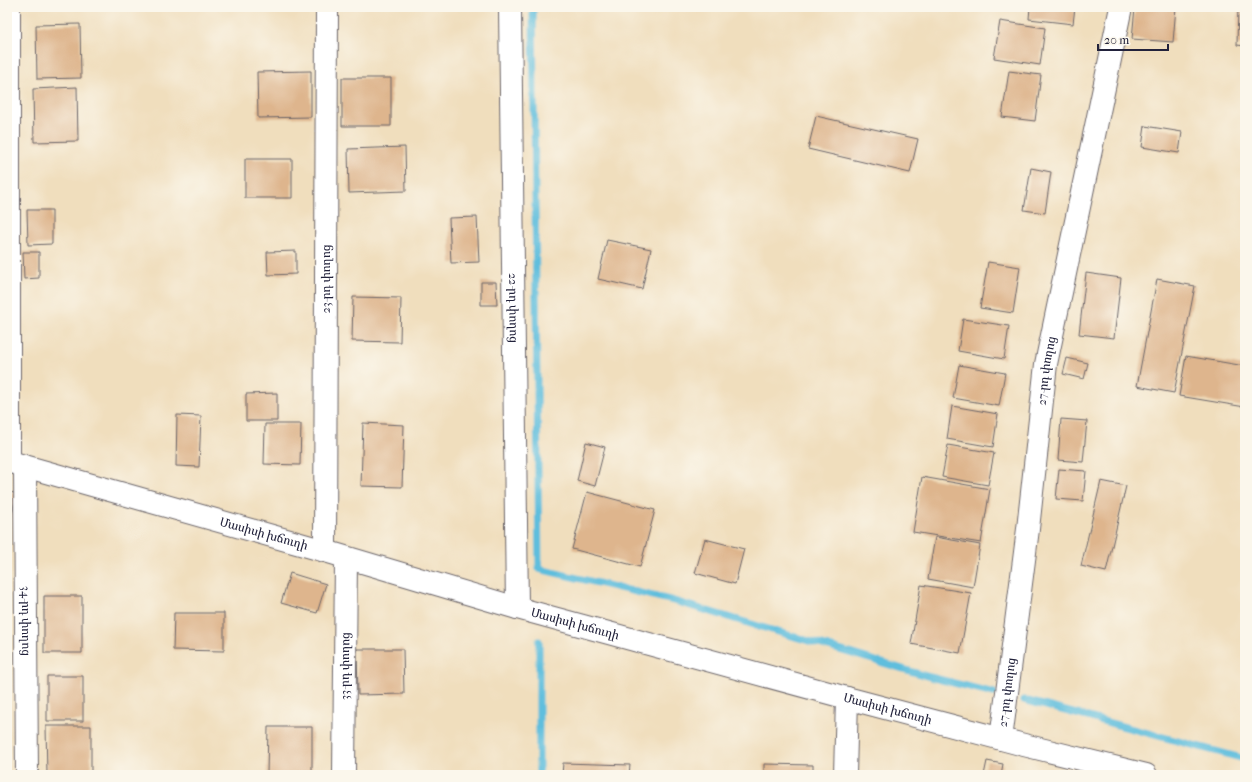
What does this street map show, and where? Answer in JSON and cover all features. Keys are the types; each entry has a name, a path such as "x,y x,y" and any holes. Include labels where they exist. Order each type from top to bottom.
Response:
{"street":[{"name":"34-րդ փողոց","path":"9,7 14,463 27,775"},
{"name":"23-րդ փողոց","path":"325,551 327,7"},
{"name":"22-րդ փողոց","path":"510,7 517,608"},
{"name":"27-րդ փողոց","path":"1001,739 1027,536 1046,364 1121,7"},
{"name":"Մասիսի խճուղի","path":"14,463 325,551 517,608 1001,739 1146,775"},
{"name":"33-րդ փողոց","path":"344,775 346,558"},
{"path":"845,775 847,698"}],"building":[{"path":"1030,7 1075,7 1073,24 1029,19"},
{"path":"1135,7 1176,7 1173,42 1132,39"},
{"path":"1238,7 1245,7 1245,46 1237,45"},
{"path":"1000,21 1045,28 1040,65 994,58"},
{"path":"80,24 81,78 37,79 36,25"},
{"path":"311,71 311,117 258,118 257,72"},
{"path":"1009,71 1041,75 1035,121 1002,117"},
{"path":"342,78 391,78 391,126 342,126"},
{"path":"77,87 78,141 34,142 33,89"},
{"path":"816,116 918,139 910,173 808,149"},
{"path":"1145,126 1182,132 1179,153 1142,147"},
{"path":"405,147 406,191 349,193 348,149"},
{"path":"245,159 292,159 292,198 245,198"},
{"path":"1031,168 1051,172 1045,213 1024,210"},
{"path":"27,210 52,210 52,244 28,245"},
{"path":"477,217 479,262 451,263 449,218"},
{"path":"607,240 651,249 642,289 598,279"},
{"path":"296,251 296,274 268,275 267,252"},
{"path":"23,252 39,252 39,278 24,279"},
{"path":"988,262 1020,267 1013,313 980,308"},
{"path":"1086,273 1121,278 1114,338 1079,334"},
{"path":"1157,279 1195,286 1174,393 1137,386"},
{"path":"481,282 496,282 497,305 481,305"},
{"path":"353,297 401,298 400,342 352,341"},
{"path":"963,319 1009,326 1004,359 958,351"},
{"path":"1186,356 1245,366 1245,407 1179,396"},
{"path":"1067,358 1088,363 1084,379 1063,374"},
{"path":"959,365 1005,373 999,406 953,398"},
{"path":"277,393 277,421 246,421 246,394"},
{"path":"952,406 998,414 993,447 947,439"},
{"path":"177,415 201,416 199,467 176,466"},
{"path":"1061,419 1087,421 1083,462 1058,460"},
{"path":"363,423 404,425 402,487 361,486"},
{"path":"265,424 301,424 300,465 264,464"},
{"path":"586,442 605,447 595,486 577,481"},
{"path":"948,445 994,453 988,485 942,477"},
{"path":"1059,469 1086,471 1083,501 1056,499"},
{"path":"922,477 990,489 981,543 913,532"},
{"path":"1101,481 1126,486 1106,572 1081,566"},
{"path":"7,491 17,494 10,518 7,517"},
{"path":"587,492 655,510 640,567 572,549"},
{"path":"935,537 980,545 973,587 928,579"},
{"path":"705,539 744,549 735,584 695,573"},
{"path":"290,573 326,584 317,613 281,603"},
{"path":"921,585 971,593 960,653 911,644"},
{"path":"44,596 82,596 82,653 44,653"},
{"path":"174,613 224,613 224,651 173,650"},
{"path":"357,649 403,649 404,694 358,695"},
{"path":"47,676 83,676 83,721 47,721"},
{"path":"46,726 91,726 91,775 47,775"},
{"path":"268,727 312,727 312,775 267,775"},
{"path":"987,761 1003,764 1001,775 984,775"},
{"path":"563,763 630,765 629,775 562,775"},
{"path":"764,764 813,765 813,775 764,775"}],"waterway":[{"path":"533,7 539,569 674,601 930,677 994,693"},
{"path":"539,641 539,775"},
{"path":"1024,700 1245,759"}]}
